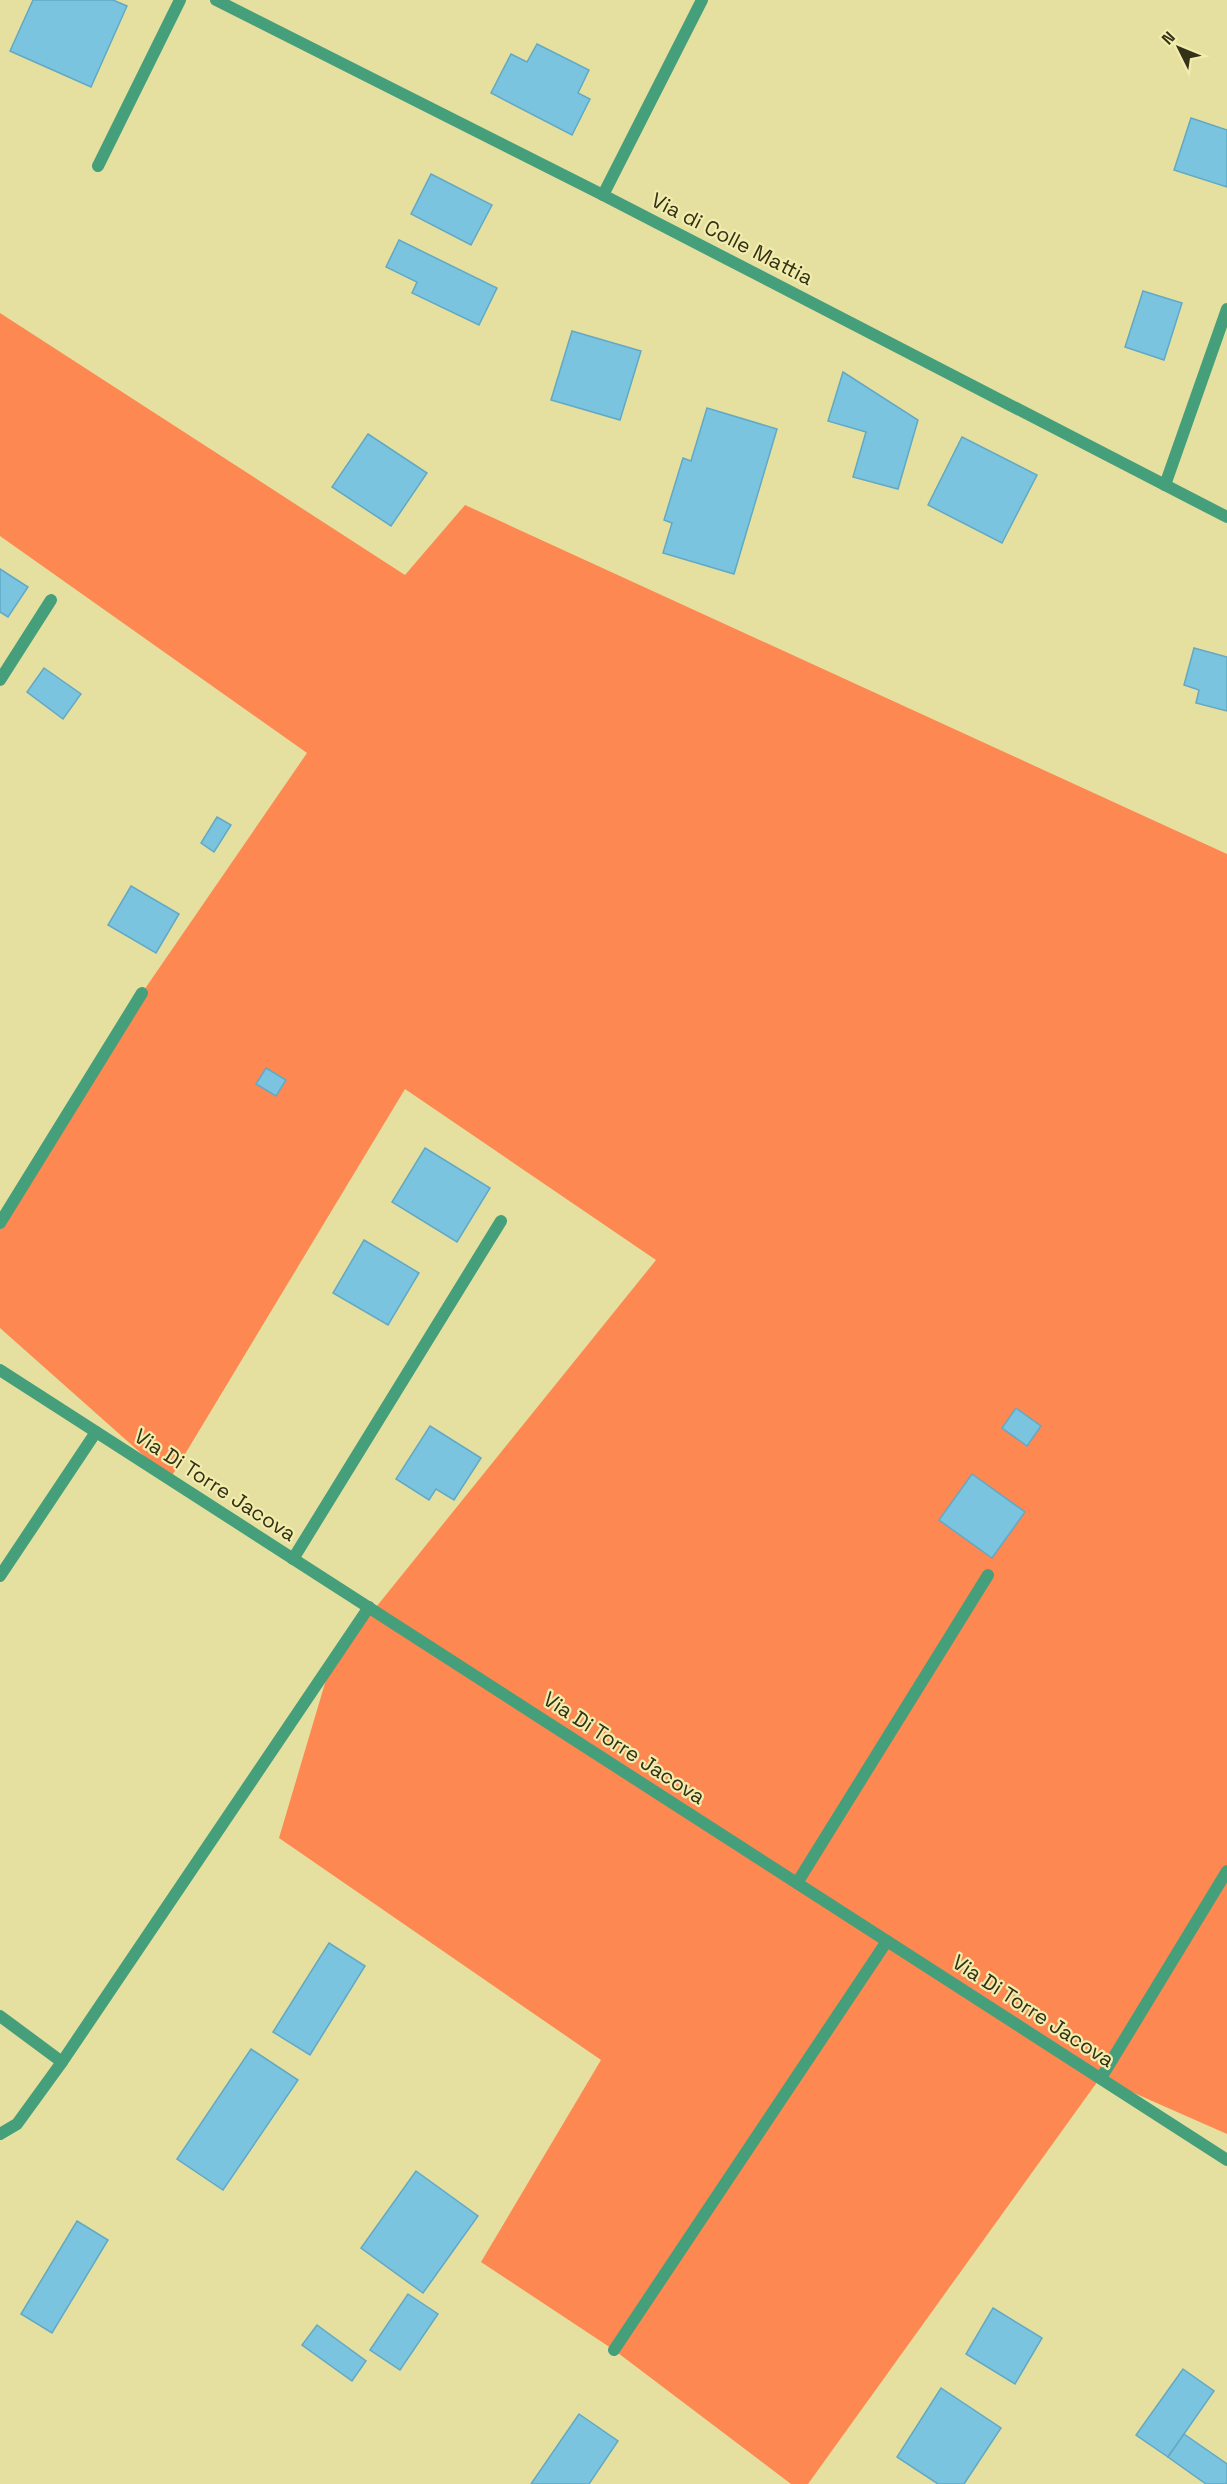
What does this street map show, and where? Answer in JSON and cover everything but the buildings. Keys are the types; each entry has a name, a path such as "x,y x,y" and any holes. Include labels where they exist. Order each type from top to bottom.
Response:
{"street":[{"path":"98,166 180,0"},
{"name":"Via di Colle Mattia","path":"216,0 603,195 1165,485 1226,514"},
{"path":"603,195 702,0"},
{"path":"1165,485 1227,309"},
{"path":"0,680 51,600"},
{"path":"0,1223 142,993"},
{"path":"294,1559 501,1221"},
{"name":"Via Di Torre Jacova","path":"0,1370 1227,2160"},
{"path":"0,1576 96,1432"},
{"path":"797,1883 988,1575"},
{"path":"0,2134 17,2124 63,2062 369,1607"},
{"path":"1101,2078 1227,1871"},
{"path":"615,2350 887,1941"},
{"path":"0,2016 63,2062"}],"shaded area":[{"path":"0,313 405,575 465,505 1227,854 1227,2134 1100,2078 808,2484 791,2484 614,2350 481,2262 601,2060 279,1838 331,1663 656,1260 405,1089 170,1479 0,1328 0,1223 142,993 307,753 0,536"}]}
